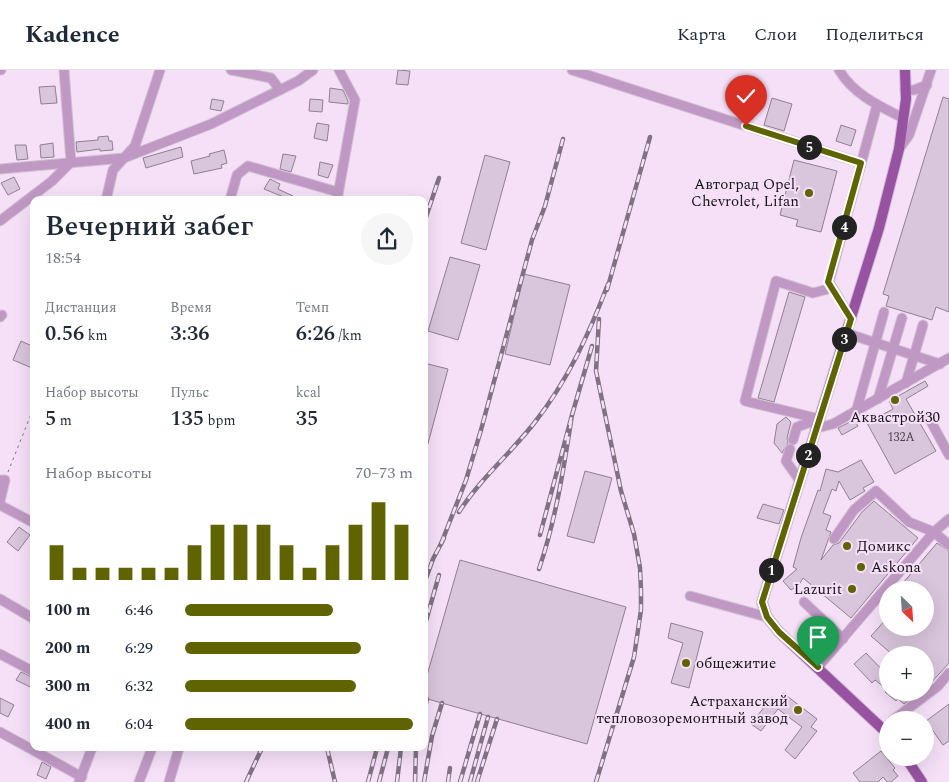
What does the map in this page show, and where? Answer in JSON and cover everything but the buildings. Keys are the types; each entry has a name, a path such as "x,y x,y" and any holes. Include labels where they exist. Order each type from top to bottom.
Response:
{"main road":[{"path":"879,723 779,632 767,617 762,602 879,228 899,150 903,118 905,70"},
{"path":"911,766 922,782"}],"street":[{"path":"32,196 52,181 71,162 64,70"},
{"path":"107,196 113,170 135,146 160,70"},
{"path":"231,70 271,78 280,90"},
{"path":"0,169 124,158 211,124 298,81 313,70"},
{"path":"231,196 238,175 248,166 337,196 356,100 340,70"},
{"path":"572,70 861,163"},
{"path":"839,70 844,78 869,100 903,118"},
{"path":"899,150 910,136 931,70"},
{"path":"905,90 914,90 926,85"},
{"path":"851,319 828,282 877,105"},
{"path":"0,221 30,198"},
{"path":"818,424 745,401 776,281 813,293 832,288"},
{"path":"856,412 884,312"},
{"path":"878,399 902,318"},
{"path":"906,383 923,325"},
{"path":"846,333 940,364"},
{"path":"800,481 786,461 797,427 834,424 949,358"},
{"path":"929,418 949,455"},
{"path":"2,480 0,503 30,521"},
{"path":"834,539 854,510 876,491 909,522 934,532 949,544"},
{"path":"818,667 934,532 949,519"},
{"path":"690,596 767,617"},
{"path":"0,599 30,617"},
{"path":"804,602 843,639"},
{"path":"0,654 30,670"},
{"path":"906,711 938,686 949,674"},
{"path":"0,732 30,749"},
{"path":"33,751 81,779 91,751"},
{"path":"139,782 151,751"},
{"path":"169,782 178,751"}],"path":[{"path":"2,480 30,416"}],"railway":[{"path":"607,290 650,137"},
{"path":"441,544 466,480 532,240 545,206 563,139"},
{"path":"428,211 439,178"},
{"path":"459,512 476,488 535,422 558,390 577,356 608,284"},
{"path":"596,782 634,657 641,610 640,568 634,534 621,491 596,371 599,319"},
{"path":"572,415 592,346"},
{"path":"539,569 555,512 572,415 540,535"},
{"path":"428,573 444,538"},
{"path":"428,614 439,575"},
{"path":"424,782 432,736 442,703"},
{"path":"460,782 480,714"},
{"path":"470,782 488,717"},
{"path":"477,782 497,719"},
{"path":"246,782 261,751"},
{"path":"328,751 335,782"},
{"path":"368,782 376,751"},
{"path":"379,782 387,751"},
{"path":"397,782 401,751"},
{"path":"415,782 416,751"},
{"path":"448,782 450,768"}],"place":[{"name":"Автоград Opel, Chevrolet, Lifan","path":"809,193"},
{"name":"Аквастрой30","path":"895,400"},
{"name":"Домикс","path":"847,546"},
{"name":"Askona","path":"861,567"},
{"name":"Lazurit","path":"852,589"},
{"name":"общежитие","path":"686,663"},
{"name":"Астраханский тепловозоремонтный завод","path":"798,710"}],"route":[{"path":"746,126 861,163 828,282 851,319 762,602 767,617 779,632 818,667"}]}
